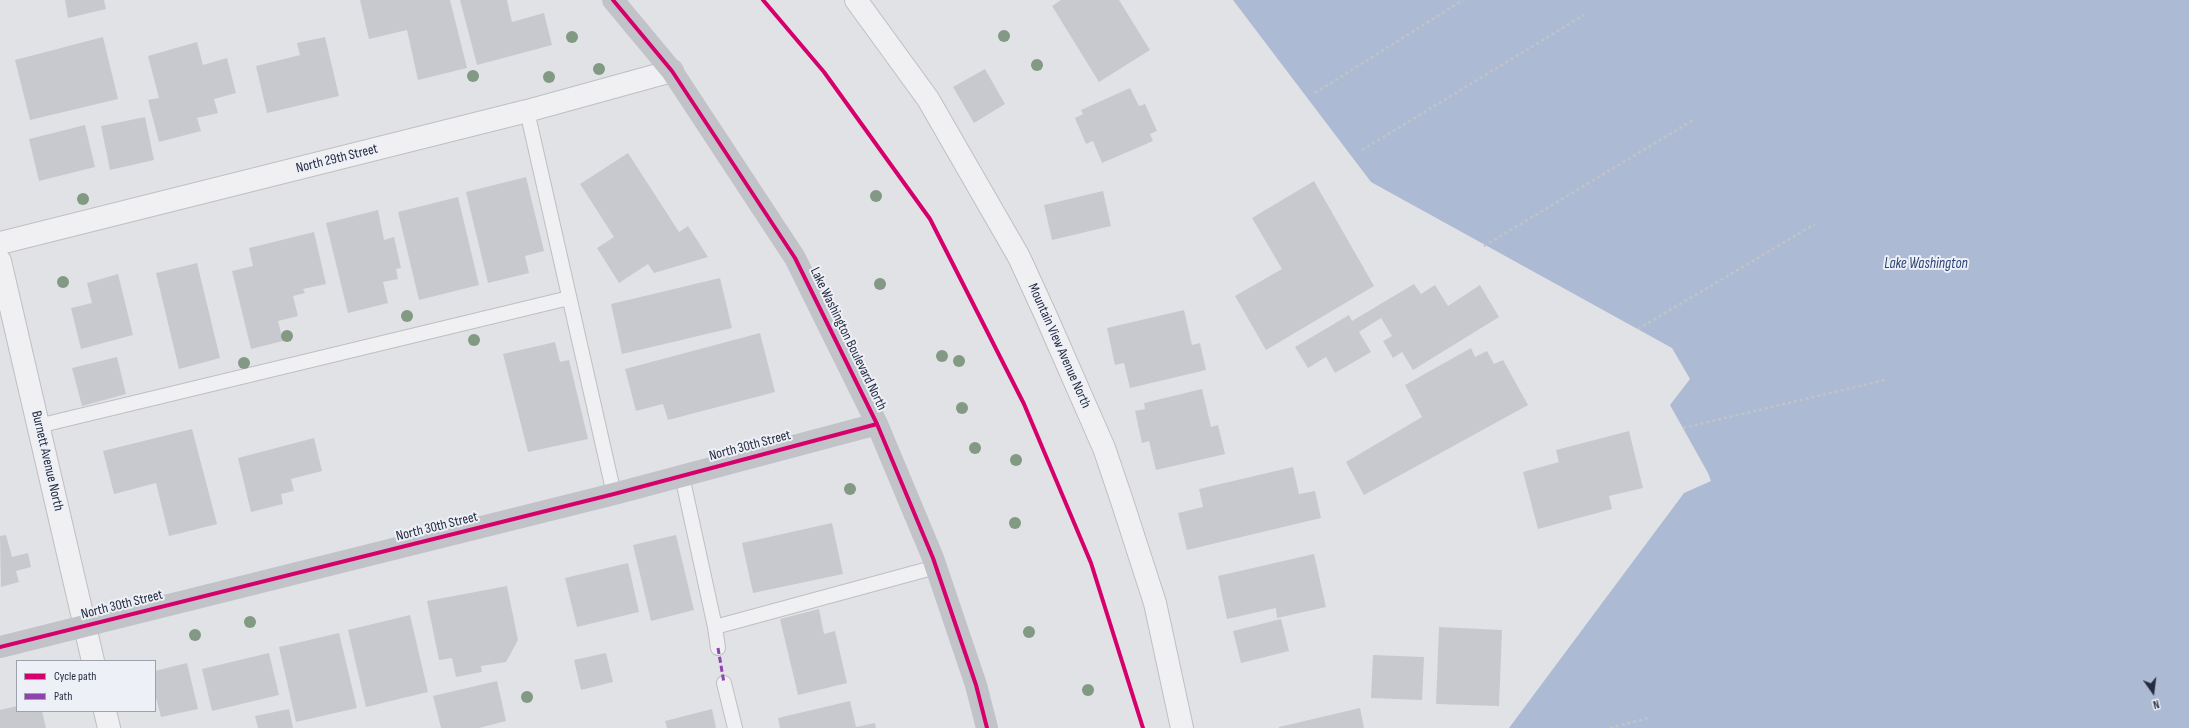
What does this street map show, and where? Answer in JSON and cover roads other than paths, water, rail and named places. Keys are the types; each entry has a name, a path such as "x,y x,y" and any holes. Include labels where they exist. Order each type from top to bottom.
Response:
{"street":[{"name":"Lake Washington Boulevard North","path":"613,0 672,71 795,258 877,424 936,567 976,685 987,728"},
{"name":"Mountain View Avenue North","path":"856,0 928,100 1019,257 1046,316 1104,448 1138,550 1155,603 1182,728"},
{"name":"North 29th Street","path":"0,243 527,111 672,71"},
{"name":"Burnett Avenue North","path":"0,261 93,660"},
{"name":"North 30th Street","path":"0,647 614,494 877,424"},
{"path":"105,712 109,728"}],"lane":[{"path":"527,111 614,494"},
{"path":"38,426 569,298"},
{"path":"682,476 715,627 718,648"},
{"path":"715,627 936,567"},
{"path":"724,683 734,728"}],"water":[{"name":"Lake Washington","path":"1233,0 2189,0 2189,728 1509,728 1684,493 1711,481 1670,405 1690,379 1672,348 1371,182"}]}
